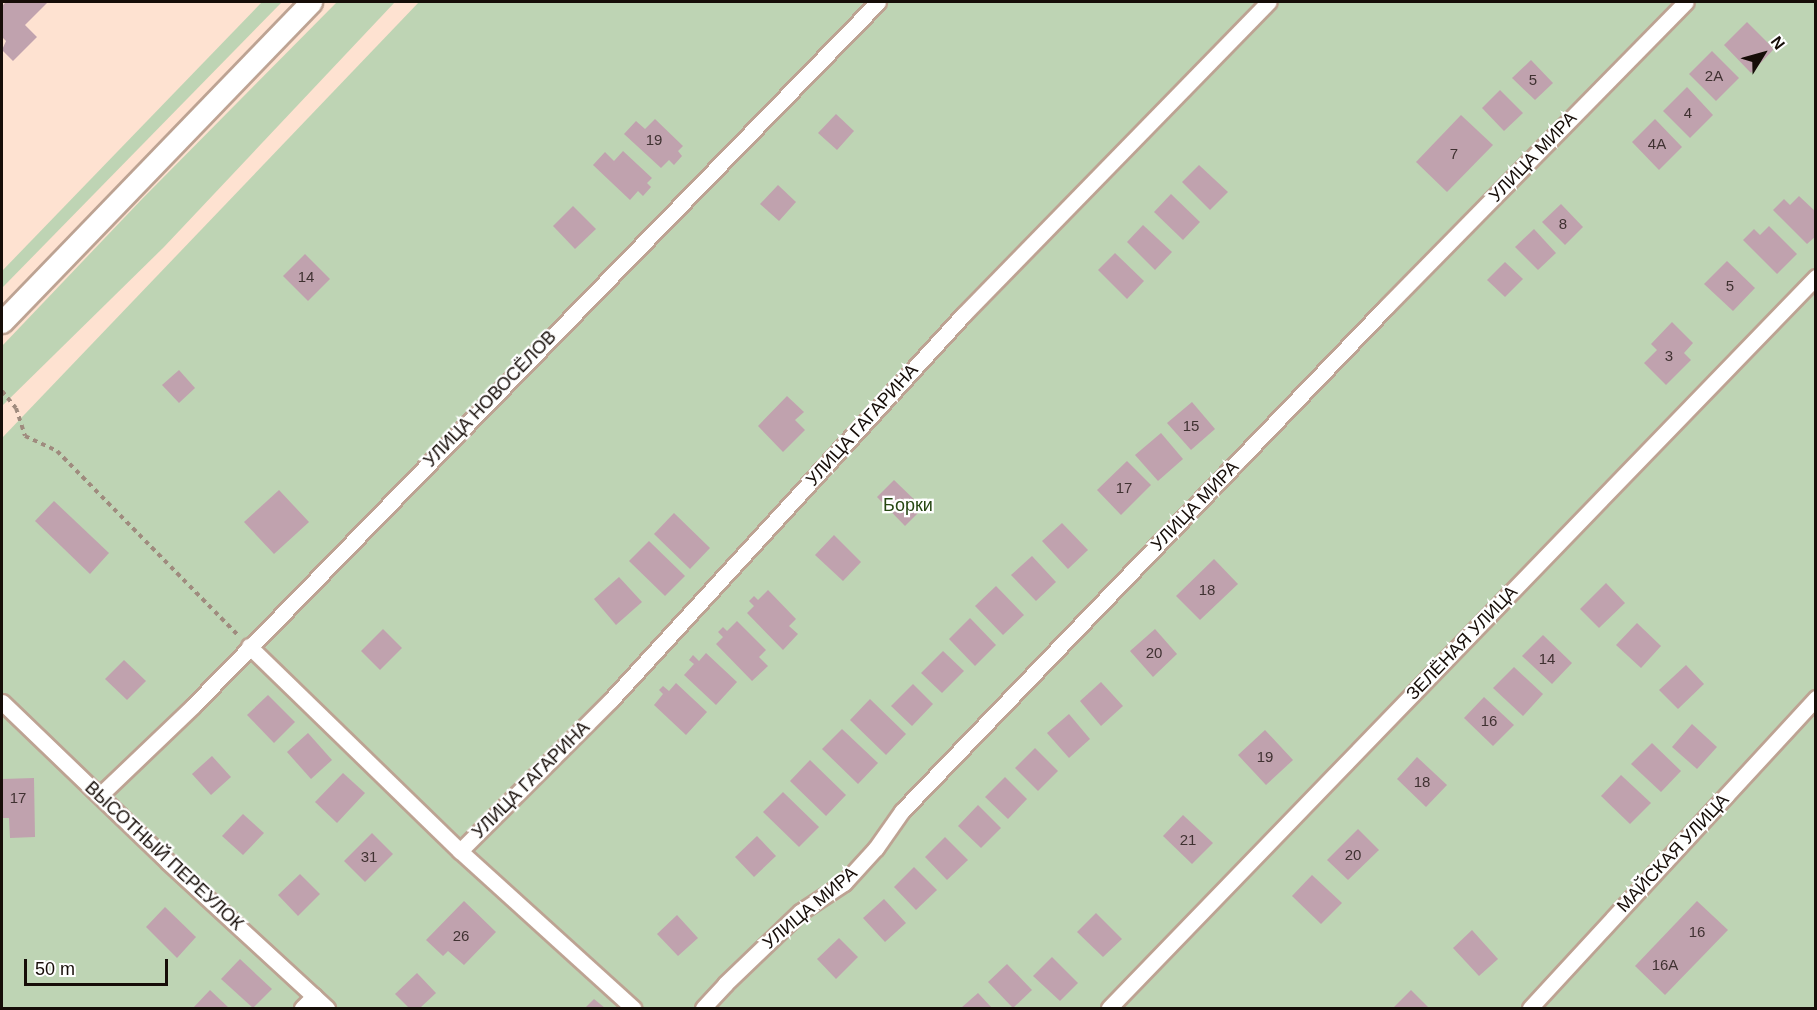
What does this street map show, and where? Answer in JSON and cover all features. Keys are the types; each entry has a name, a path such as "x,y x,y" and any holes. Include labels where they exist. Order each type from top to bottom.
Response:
{"street":[{"path":"2,322 311,2"},
{"name":"УЛИЦА НОВОСЁЛОВ","path":"100,795 193,706 878,2"},
{"name":"УЛИЦА ГАГАРИНА","path":"460,851 610,701 964,314 1268,2"},
{"name":"УЛИЦА МИРА","path":"704,1008 725,984 800,912 844,883 876,848 902,811 1395,298 1686,2"},
{"name":"ЗЕЛЁНАЯ УЛИЦА","path":"1108,1008 1815,278"},
{"path":"249,646 460,851 633,1008"},
{"name":"МАЙСКАЯ УЛИЦА","path":"1530,1008 1815,698"},
{"name":"ВЫСОТНЫЙ ПЕРЕУЛОК","path":"2,702 327,1008"},
{"path":"302,1008 314,996"}],"path":[{"path":"2,391 16,408 25,436 57,451 249,646"}],"green space":[{"path":"262,2 282,2 2,288 2,271"},
{"path":"337,2 395,2 164,247 2,406 2,346 143,198"},
{"name":"Борки","path":"419,2 1815,2 1815,1008 2,1008 2,438"}],"building":[{"path":"6,2 48,2 25,25 37,37 13,61 2,50 6,41 2,37 2,6"},
{"path":"1747,22 1774,49 1751,73 1724,45"},
{"path":"1712,51 1739,78 1716,101 1689,74"},
{"path":"1531,60 1553,83 1535,100 1512,78"},
{"path":"1687,87 1713,115 1690,138 1663,111"},
{"path":"1500,90 1523,113 1504,131 1482,108"},
{"path":"836,114 854,131 837,150 818,133"},
{"path":"1461,115 1493,145 1447,192 1416,162"},
{"path":"655,119 683,146 678,151 682,156 674,165 669,160 661,168 624,134 636,121 645,129"},
{"path":"1655,119 1682,147 1659,170 1632,142"},
{"path":"623,151 652,178 647,183 651,187 643,196 638,191 630,200 593,165 605,152 614,161"},
{"path":"1199,165 1228,192 1210,210 1182,182"},
{"path":"778,185 796,202 779,221 760,204"},
{"path":"1171,194 1200,222 1183,240 1154,212"},
{"path":"1799,196 1816,212 1816,236 1807,244 1773,210 1784,199 1790,205"},
{"path":"1561,204 1583,227 1565,245 1542,222"},
{"path":"573,206 596,229 575,249 553,226"},
{"path":"1143,225 1172,252 1155,270 1127,242"},
{"path":"1769,226 1797,254 1777,274 1743,240 1754,229 1760,235"},
{"path":"1534,229 1556,253 1538,270 1515,247"},
{"path":"1115,253 1144,281 1127,299 1098,270"},
{"path":"305,254 330,279 308,301 283,276"},
{"path":"1727,261 1755,288 1733,311 1704,284"},
{"path":"1505,262 1523,279 1505,297 1487,280"},
{"path":"1672,322 1693,343 1684,353 1691,360 1666,385 1644,363 1657,350 1651,344"},
{"path":"179,370 195,388 179,403 162,385"},
{"path":"787,396 804,412 795,420 805,430 783,452 758,426"},
{"path":"1192,402 1215,429 1191,450 1167,423"},
{"path":"1161,433 1183,459 1158,481 1135,455"},
{"path":"1127,461 1151,485 1121,515 1097,490"},
{"path":"894,480 923,508 905,526 877,497"},
{"path":"279,490 309,522 274,554 244,522"},
{"path":"54,501 109,553 90,574 35,521"},
{"path":"674,513 710,548 690,569 654,534"},
{"path":"1062,523 1088,550 1068,569 1042,541"},
{"path":"834,535 861,562 843,581 815,555"},
{"path":"649,541 685,576 665,596 629,561"},
{"path":"1032,556 1056,582 1036,601 1011,575"},
{"path":"1214,559 1238,584 1200,620 1176,596"},
{"path":"619,577 642,602 616,625 594,599"},
{"path":"1606,583 1625,603 1599,628 1580,609"},
{"path":"996,586 1024,615 1003,635 975,606"},
{"path":"768,590 796,619 789,626 798,634 783,650 747,613 754,606 749,601 754,596 758,600"},
{"path":"970,618 996,645 975,666 949,639"},
{"path":"737,621 766,650 759,657 768,666 752,681 716,644 723,637 718,632 723,627 727,631"},
{"path":"1637,623 1661,646 1641,668 1616,645"},
{"path":"383,629 402,648 380,670 361,651"},
{"path":"1155,629 1177,654 1153,677 1130,651"},
{"path":"1543,635 1572,663 1552,684 1522,656"},
{"path":"943,651 964,671 942,693 921,673"},
{"path":"706,653 737,682 716,705 684,675 694,664 689,660 693,655 699,661"},
{"path":"124,660 146,681 127,700 105,679"},
{"path":"1686,665 1704,684 1678,709 1659,690"},
{"path":"1514,667 1543,694 1523,716 1493,688"},
{"path":"1101,682 1123,706 1101,726 1080,701"},
{"path":"676,683 707,712 686,735 654,705 663,694 659,690 663,686 669,691"},
{"path":"913,684 933,704 912,726 891,706"},
{"path":"268,695 295,722 274,743 247,715"},
{"path":"1484,697 1514,725 1493,746 1464,718"},
{"path":"870,699 906,734 886,755 850,720"},
{"path":"1069,714 1090,739 1069,758 1047,733"},
{"path":"1692,724 1717,747 1697,769 1672,747"},
{"path":"842,729 878,763 858,784 822,749"},
{"path":"1265,730 1293,760 1266,785 1238,755"},
{"path":"308,733 332,760 311,779 287,752"},
{"path":"1652,743 1681,771 1661,792 1631,764"},
{"path":"1035,748 1058,771 1038,791 1015,768"},
{"path":"212,756 231,777 211,795 192,774"},
{"path":"1417,757 1447,785 1426,807 1397,779"},
{"path":"810,760 846,795 826,816 790,781"},
{"path":"343,773 365,793 337,823 315,802"},
{"path":"1621,775 1651,803 1630,824 1601,796"},
{"path":"1005,777 1027,799 1008,819 985,797"},
{"path":"34,778 35,837 10,838 9,818 2,818 2,779"},
{"path":"783,792 819,827 799,847 763,812"},
{"path":"978,805 1001,828 981,848 958,826"},
{"path":"243,814 264,833 243,855 222,836"},
{"path":"1183,815 1213,843 1192,864 1163,836"},
{"path":"1358,829 1379,850 1348,880 1327,860"},
{"path":"372,833 393,854 365,882 344,861"},
{"path":"757,836 776,856 754,877 735,857"},
{"path":"945,837 968,860 947,880 925,857"},
{"path":"914,867 937,890 916,910 894,887"},
{"path":"300,874 320,894 298,916 278,895"},
{"path":"1312,875 1342,903 1321,924 1292,896"},
{"path":"884,899 906,923 885,942 863,918"},
{"path":"464,901 496,932 464,965 448,951 443,956 426,940"},
{"path":"1697,901 1728,930 1665,995 1635,966"},
{"path":"165,907 196,937 177,958 146,927"},
{"path":"1096,913 1122,939 1103,957 1077,932"},
{"path":"677,915 698,938 678,956 657,934"},
{"path":"1472,930 1498,959 1479,976 1453,948"},
{"path":"839,938 858,957 836,979 817,959"},
{"path":"1052,957 1078,983 1060,1001 1033,976"},
{"path":"240,959 272,989 253,1008 221,979"},
{"path":"1007,964 1032,990 1013,1008 988,982"},
{"path":"417,973 436,993 420,1008 409,1008 395,994"},
{"path":"210,990 229,1008 193,1008"},
{"path":"1411,990 1429,1008 1393,1008"},
{"path":"978,993 992,1008 961,1008"},
{"path":"594,999 605,1008 585,1008"}]}
